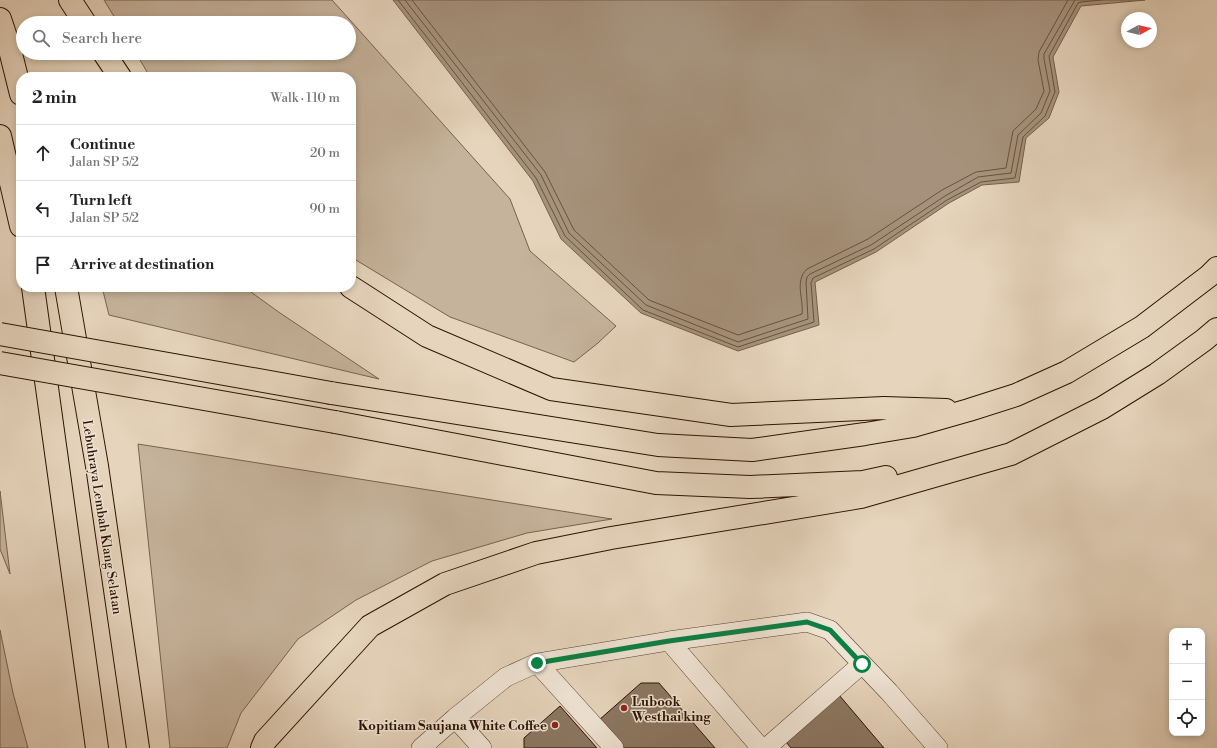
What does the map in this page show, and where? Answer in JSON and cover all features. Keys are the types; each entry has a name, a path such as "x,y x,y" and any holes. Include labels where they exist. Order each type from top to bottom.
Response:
{"highway":[{"path":"70,0 80,16"},
{"path":"0,19 10,46 16,72"},
{"path":"109,60 117,72"},
{"path":"0,136 16,205"},
{"path":"0,186 16,228"},
{"path":"0,334 331,393 658,445 752,450 913,426 1016,395 1067,372 1142,327 1217,268"},
{"path":"356,289 427,336 551,389 731,415 884,408 969,410"},
{"path":"34,292 97,748"},
{"name":"Lebuhraya Lembah Klang Selatan","path":"67,292 97,466 138,748"},
{"path":"262,748 265,741 370,626 445,584 536,553 611,538 861,497 1011,454 1102,408 1157,374 1217,329"},
{"path":"0,362 335,422 656,483 750,487 863,482 1011,454"}],"street":[{"path":"421,748 455,718 506,677 537,663 669,641 807,622 830,630 889,692 938,748"},
{"path":"669,641 761,748"},
{"path":"537,663 614,748"},
{"path":"766,748 862,664"},
{"path":"455,718 482,748"}],"shaded area":[{"path":"104,0 332,0 346,16 114,16"},
{"path":"356,27 510,199 530,251 616,326 574,362 450,317 356,260 356,72 147,72 140,60 356,60"},
{"path":"103,292 251,292 379,379 109,315"},
{"path":"138,444 612,519 527,533 432,561 356,600 298,639 241,713 227,748 170,748"},
{"path":"0,491 10,574 0,549"},
{"path":"0,630 13,693 28,748 0,748"}],"water":[{"path":"393,0 1145,0 1081,6 1053,57 1059,92 1049,118 1026,138 1019,182 982,185 949,203 876,252 815,282 819,325 738,351 641,313 561,239 533,181"}],"building":[{"path":"641,683 659,683 715,748 624,748 599,720"},
{"path":"839,695 884,748 791,748 786,742"},
{"path":"560,706 597,748 524,748 524,738"}],"place":[{"name":"Lubook Westhai king","path":"624,708"},
{"name":"Kopitiam Saujana White Coffee","path":"555,725"}],"route":[{"path":"537,663 669,641 807,622 830,630 862,664"}]}
